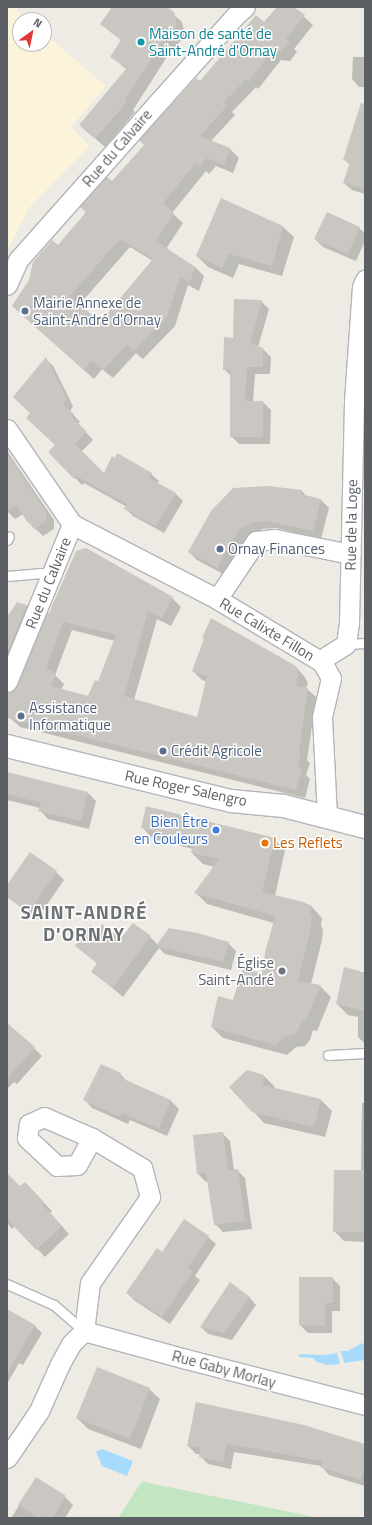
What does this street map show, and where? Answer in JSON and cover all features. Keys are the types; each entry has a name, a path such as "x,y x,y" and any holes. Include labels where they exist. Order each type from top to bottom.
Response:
{"main road":[{"name":"Rue Roger Salengro","path":"7,746 231,801 284,806 365,827"}],"street":[{"name":"Rue du Calvaire","path":"7,285 18,260 235,10"},
{"name":"Rue de la Loge","path":"346,644 349,623 354,401 362,287 365,280"},
{"name":"Rue du Calvaire","path":"7,429 72,524 7,682"},
{"name":"Rue Calixte Fillon","path":"72,524 217,599 322,662 331,678 322,717 327,817"},
{"path":"217,599 256,542 275,539 351,554"},
{"path":"322,662 327,656 346,644"},
{"path":"7,1458 39,1410 71,1344 84,1331 90,1283 150,1197 142,1168 92,1138"},
{"name":"Rue Gaby Morlay","path":"84,1331 186,1360 365,1405"}],"lane":[{"path":"7,576 39,573 51,574"},
{"path":"346,644 365,644"},
{"path":"328,1055 365,1053"},
{"path":"7,1284 54,1306 84,1331"}],"shaded area":[{"path":"7,7 13,7 19,12 12,12 12,52 52,52 52,40 106,86 71,127 90,146 28,209 7,251"}],"green space":[{"path":"142,1481 149,1483 319,1518 118,1518"}],"water":[{"path":"362,1343 365,1345 365,1360 344,1363 341,1351 348,1351"},
{"path":"337,1353 340,1364 327,1365 317,1362 313,1358 299,1357 299,1354 325,1355"},
{"path":"102,1449 133,1461 127,1476 102,1466 96,1452"}],"building":[{"path":"112,7 167,7 174,12 177,24 165,42 163,41 125,100 127,102 95,139 79,125 127,68 110,57 121,40 100,24"},
{"path":"277,7 294,7 305,15 286,39 289,42 281,52 272,51 249,81 246,79 224,102 227,106 200,136 230,148 224,165 207,158 200,166 196,163 163,203 174,213 156,241 195,267 190,283 180,277 167,317 134,351 127,345 103,370 92,361 84,370 12,306 29,280 33,262 52,240 58,245 86,212 80,207 107,177 112,181 144,145 139,140 196,78 200,81 256,15 264,22","holes":["120,239 153,259 100,322 70,296"]},
{"path":"361,103 365,104 365,189 343,183 350,162 343,160"},
{"path":"221,198 283,226 272,266 228,254 222,268 196,256"},
{"path":"327,212 360,227 348,254 314,239"},
{"path":"234,299 262,300 250,343 263,348 263,367 247,367 245,401 263,401 263,437 230,437 230,370 223,370 224,337 233,338"},
{"path":"46,357 67,398 63,404 74,414 71,416 87,432 75,444 104,473 112,456 115,458 117,453 152,473 149,478 176,493 156,527 124,509 127,504 76,476 74,479 48,452 55,445 26,418 30,413 13,397"},
{"path":"7,453 46,512 47,521 34,529 29,522 28,523 17,506 7,511"},
{"path":"268,486 302,490 301,494 321,499 313,531 267,521 254,522 239,529 217,568 188,552 211,511 233,488"},
{"path":"86,548 173,597 162,618 148,611 124,696 197,717 207,676 192,671 204,639 202,638 211,618 296,666 299,673 296,686 308,688 299,752 301,753 298,768 302,769 296,790 7,718 7,693 13,691 17,686 47,613 49,613 76,551","holes":["63,622 116,635 98,681 95,680 88,696 51,686 56,674 46,668"]},
{"path":"17,602 27,605 7,653 7,617"},
{"path":"7,772 88,792 81,821 38,811 41,803 7,794"},
{"path":"146,806 275,838 262,892 303,902 312,906 310,915 312,916 311,928 298,981 321,985 306,1020 302,1020 299,1029 294,1035 285,1036 275,1045 211,1027 218,996 233,1000 243,969 262,973 265,953 275,916 194,893 219,859 191,853 194,841 141,828"},
{"path":"30,852 57,871 29,912 7,897 7,885"},
{"path":"133,923 151,936 113,988 91,972 97,963 75,946 90,925 97,931 102,924 121,938"},
{"path":"169,928 197,933 229,942 223,962 156,946"},
{"path":"344,967 360,971 360,973 365,974 365,1011 336,1004"},
{"path":"7,1023 35,1047 7,1079"},
{"path":"101,1064 121,1073 119,1077 171,1100 159,1129 122,1113 120,1117 83,1100"},
{"path":"247,1070 264,1075 262,1085 321,1099 314,1127 252,1112 229,1087"},
{"path":"223,1132 228,1170 238,1169 245,1221 214,1225 206,1173 197,1174 193,1135"},
{"path":"334,1170 365,1170 365,1232 333,1232"},
{"path":"7,1173 20,1186 25,1182 44,1202 42,1204 62,1226 36,1250 7,1219"},
{"path":"184,1219 209,1236 188,1268 193,1271 162,1317 126,1293 157,1248 162,1252"},
{"path":"299,1277 333,1277 333,1303 325,1303 325,1326 299,1325"},
{"path":"230,1282 250,1297 224,1333 200,1327"},
{"path":"7,1309 35,1325 7,1374"},
{"path":"97,1367 150,1388 130,1439 76,1418"},
{"path":"196,1402 304,1425 365,1444 365,1466 361,1480 320,1467 322,1461 227,1444 223,1462 199,1457 200,1448 187,1446"},
{"path":"36,1477 66,1496 53,1518 39,1518 18,1505"}],"place":[{"name":"Maison de santé de Saint-André d'Ornay","path":"141,42"},
{"name":"Mairie Annexe de Saint-André d'Ornay","path":"25,311"},
{"name":"Ornay Finances","path":"220,549"},
{"name":"Assistance Informatique","path":"21,716"},
{"name":"Crédit Agricole","path":"163,751"},
{"name":"Bien Être en Couleurs","path":"216,830"},
{"name":"Les Reflets","path":"265,843"},
{"name":"Église Saint-André","path":"282,971"}],"district":[{"name":"SAINT-ANDRÉ D'ORNAY","path":"84,923"}]}
